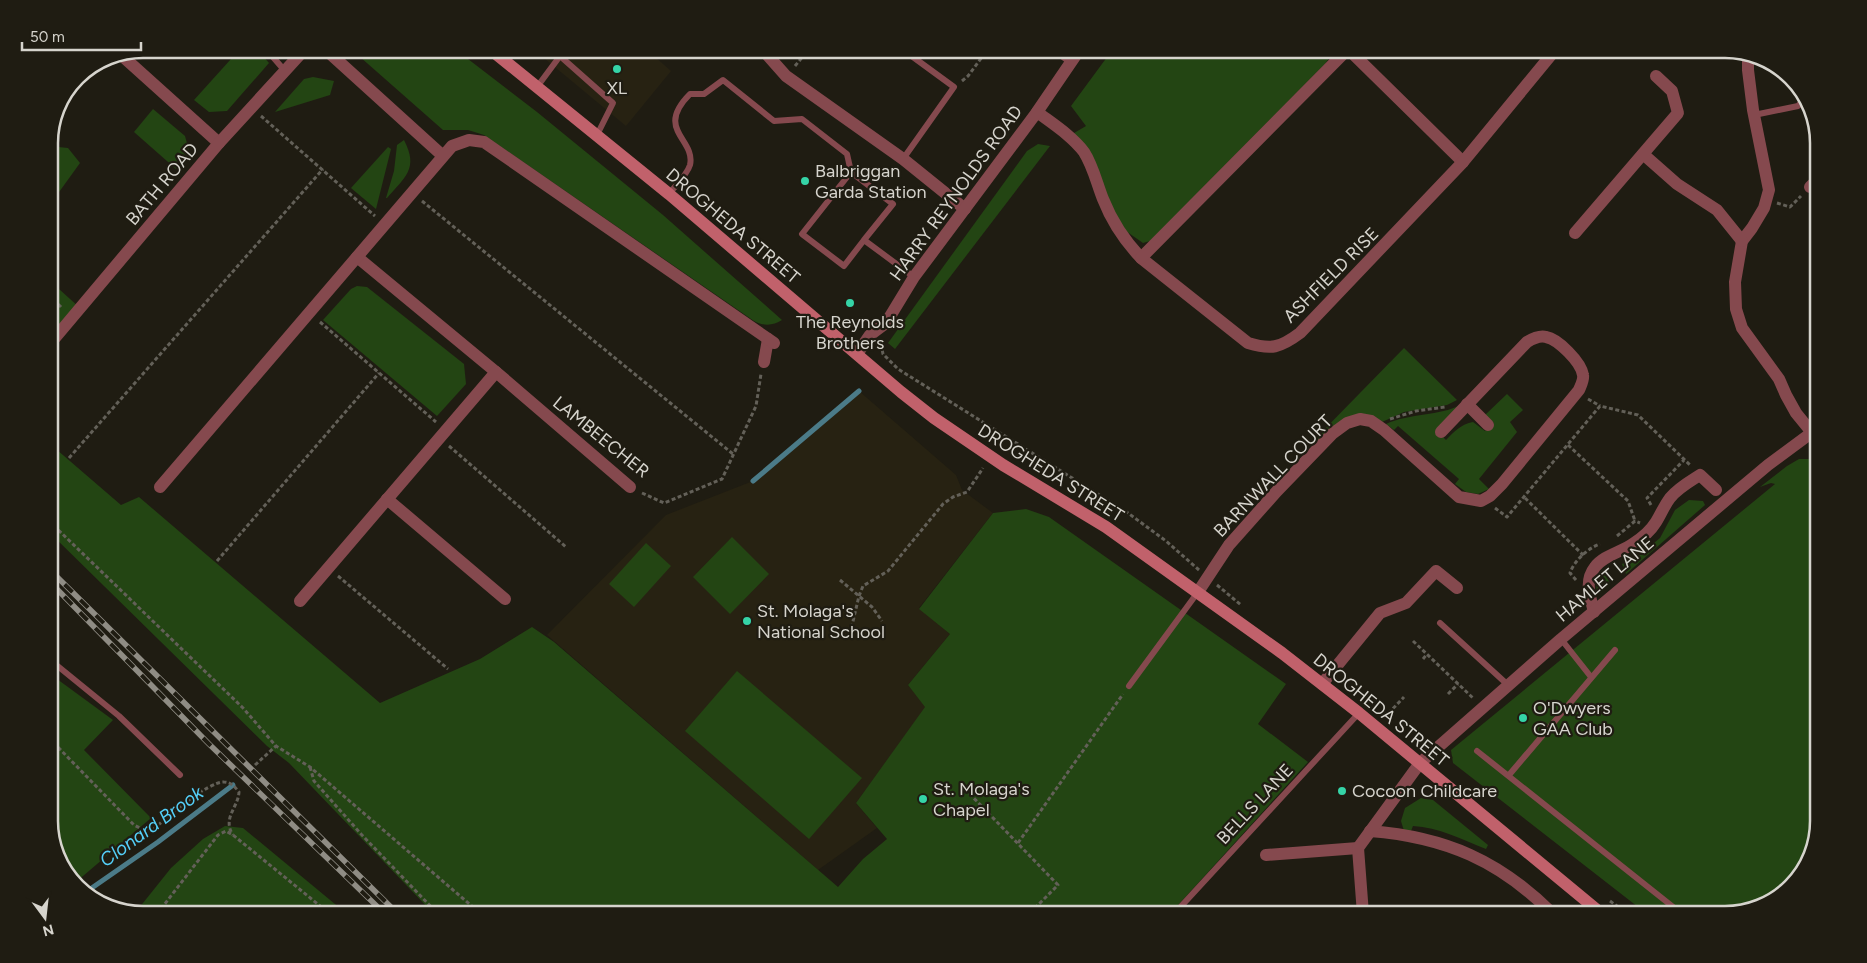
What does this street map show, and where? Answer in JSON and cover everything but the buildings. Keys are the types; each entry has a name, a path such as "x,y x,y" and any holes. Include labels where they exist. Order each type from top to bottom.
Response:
{"main road":[{"name":"DROGHEDA STREET","path":"501,58 668,194 934,418 991,457 1106,527 1282,653 1359,713 1592,906"}],"street":[{"name":"BATH ROAD","path":"58,334 219,143 297,58"},
{"path":"336,58 443,156"},
{"path":"770,58 786,76 903,159 965,209"},
{"path":"1141,258 1339,58"},
{"path":"1357,58 1463,162"},
{"name":"ASHFIELD RISE","path":"1037,112 1069,136 1084,152 1113,222 1126,242 1141,258 1248,343 1263,347 1273,347 1286,343 1300,333 1463,162 1549,58"},
{"path":"126,59 219,143"},
{"name":"HARRY REYNOLDS ROAD","path":"857,354 870,335 886,323 914,277 1037,112 1072,60"},
{"path":"1748,61 1754,115 1769,190 1764,208 1742,241 1735,282 1736,310 1742,328 1779,378 1796,413 1809,427"},
{"path":"1575,233 1678,113 1672,91 1656,76"},
{"path":"160,487 443,156 452,146 469,140 484,142 771,341 764,362"},
{"path":"1643,154 1678,184 1717,210 1742,241"},
{"name":"LAMBEECHER","path":"357,257 496,372 630,487"},
{"name":"BARNWALL COURT","path":"1198,592 1229,545 1317,449 1347,423 1360,419 1371,421 1384,430 1459,497 1481,501 1490,496 1502,484 1579,390 1584,378 1582,370 1575,358 1556,342 1545,336 1536,338 1527,342 1441,432"},
{"path":"300,601 496,372"},
{"path":"1467,404 1488,425"},
{"name":"HAMLET LANE","path":"1358,848 1420,763 1561,639 1768,465 1809,438"},
{"path":"1594,612 1589,593 1589,580 1595,567 1605,558 1621,552 1648,532 1677,490 1700,475 1716,490"},
{"path":"388,499 505,599"},
{"path":"1322,684 1380,613 1406,603 1436,570 1457,588"},
{"path":"1370,831 1391,832 1456,848 1495,866 1530,891 1545,906"},
{"path":"1266,855 1358,848 1362,906"}],"lane":[{"path":"274,58 285,71"},
{"path":"537,87 559,58"},
{"path":"562,58 613,102 597,135"},
{"path":"903,159 954,88 914,58"},
{"path":"668,194 690,166 688,149 677,131 676,118 678,109 690,94 704,94 723,80 774,121 802,119 846,154 851,172 893,204 844,266 802,234 851,172"},
{"path":"1754,115 1798,106 1800,104"},
{"path":"864,240 914,277"},
{"path":"1129,686 1198,592"},
{"path":"1440,623 1508,685"},
{"path":"1561,639 1591,677"},
{"path":"1510,775 1615,650"},
{"path":"58,666 119,716 180,775"},
{"name":"BELLS LANE","path":"1181,906 1359,713"},
{"path":"1477,750 1672,906"}],"path":[{"path":"786,76 801,58"},
{"path":"954,88 968,76 981,58"},
{"path":"252,107 385,224"},
{"path":"70,458 322,170"},
{"path":"1767,199 1790,207 1809,188"},
{"path":"412,193 733,454"},
{"path":"58,304 72,318"},
{"path":"309,313 379,373 566,547"},
{"name":"LAMBEECHER","path":"630,487 664,503 722,479 756,406 764,362"},
{"path":"217,561 379,373"},
{"path":"1568,444 1628,501 1635,521"},
{"path":"850,634 858,596 863,586 888,571 894,565 942,504 953,497 967,492 991,457"},
{"path":"1525,498 1595,567"},
{"path":"58,530 243,708 276,746 310,767 472,906"},
{"path":"328,568 448,669"},
{"path":"840,580 872,607 882,621"},
{"path":"1413,641 1482,707"},
{"path":"1423,659 1427,654"},
{"path":"1448,694 1458,684"},
{"path":"1018,843 1129,686"},
{"path":"1384,718 1404,697"},
{"path":"255,764 276,746"},
{"path":"58,747 134,825 146,831 152,830 204,789 222,781 235,783 239,792 238,800 229,815 229,830 233,835"},
{"path":"310,767 314,782 430,906"},
{"path":"965,789 1058,885 1037,906"},
{"path":"163,906 218,835 226,831 320,906"}],"shaded area":[{"path":"544,58 656,58 671,71 626,126"},
{"name":"St. Molaga's National School","path":"859,391 956,475 962,490 993,513 919,608 950,634 908,685 926,707 856,803 877,828 818,870 547,635 666,515 753,481"}],"green space":[{"path":"232,58 265,58 269,63 227,111 209,112 194,100"},
{"path":"361,58 467,58 537,112 663,215 782,320 768,325 754,321 484,135 468,130 443,130"},
{"path":"1106,58 1329,58 1150,241 1143,243 1113,222 1069,136 1086,126 1071,106"},
{"path":"313,77 334,81 330,95 275,112 304,79"},
{"path":"153,109 185,136 190,154 176,169 134,132"},
{"path":"404,140 410,158 410,166 404,178 386,198 394,171 397,145"},
{"path":"1038,144 1050,146 895,349 888,343 1027,151"},
{"path":"58,147 68,148 80,163 58,194"},
{"path":"388,147 391,149 376,209 351,188"},
{"path":"357,286 367,287 464,364 466,384 437,416 323,320 351,289"},
{"path":"58,288 80,308 58,334"},
{"path":"1404,348 1457,400 1447,405 1404,412 1382,422 1373,416 1318,443 1314,440"},
{"path":"1507,394 1523,410 1510,422 1517,432 1479,479 1489,489 1478,494 1466,492 1455,484 1459,479 1398,426 1394,430 1386,424 1395,420 1452,409 1460,405 1436,430 1446,440 1461,426 1473,422 1485,431 1494,423 1485,415"},
{"path":"58,451 121,505 139,497 380,703 480,659 532,627 554,642 838,887 863,859 887,839 856,803 925,707 908,685 950,634 919,609 993,513 1026,509 1049,517 1286,684 1258,724 1308,762 1177,906 426,906 289,763 267,746 58,541"},
{"name":"O'Dwyers GAA Club","path":"1799,459 1809,459 1810,821 1805,848 1801,858 1788,877 1767,894 1747,903 1725,906 1637,906 1453,763 1451,750 1775,484 1771,483 1760,487"},
{"path":"1689,500 1703,501 1705,505 1626,574 1622,564 1642,553 1660,538 1675,510"},
{"path":"732,537 769,574 730,614 693,577"},
{"path":"646,543 671,566 634,607 609,584"},
{"path":"1606,573 1610,585 1597,596 1598,579 1601,574"},
{"path":"737,671 862,778 809,839 685,731"},
{"path":"58,680 113,720 84,750 151,818 80,878 72,868 62,848 58,826"},
{"path":"1421,798 1433,800 1488,845 1486,849 1450,834 1432,829 1413,826 1411,831 1404,831 1401,821 1405,808"},
{"path":"225,826 243,828 337,906 141,906 171,868 203,839"}],"waterway":[{"name":"Clonard Brook","path":"753,481 859,391"},
{"name":"Clonard Brook","path":"91,888 158,842 233,785"}],"railway":[{"path":"58,578 390,906"},
{"path":"58,590 209,744 377,906"}],"place":[{"name":"XL","path":"617,69"},
{"name":"Balbriggan Garda Station","path":"805,181"},
{"name":"The Reynolds Brothers","path":"850,303"},
{"name":"St. Molaga's National School","path":"747,621"},
{"name":"O'Dwyers GAA Club","path":"1523,718"},
{"name":"Cocoon Childcare","path":"1342,791"},
{"name":"St. Molaga's Chapel","path":"923,799"}]}
